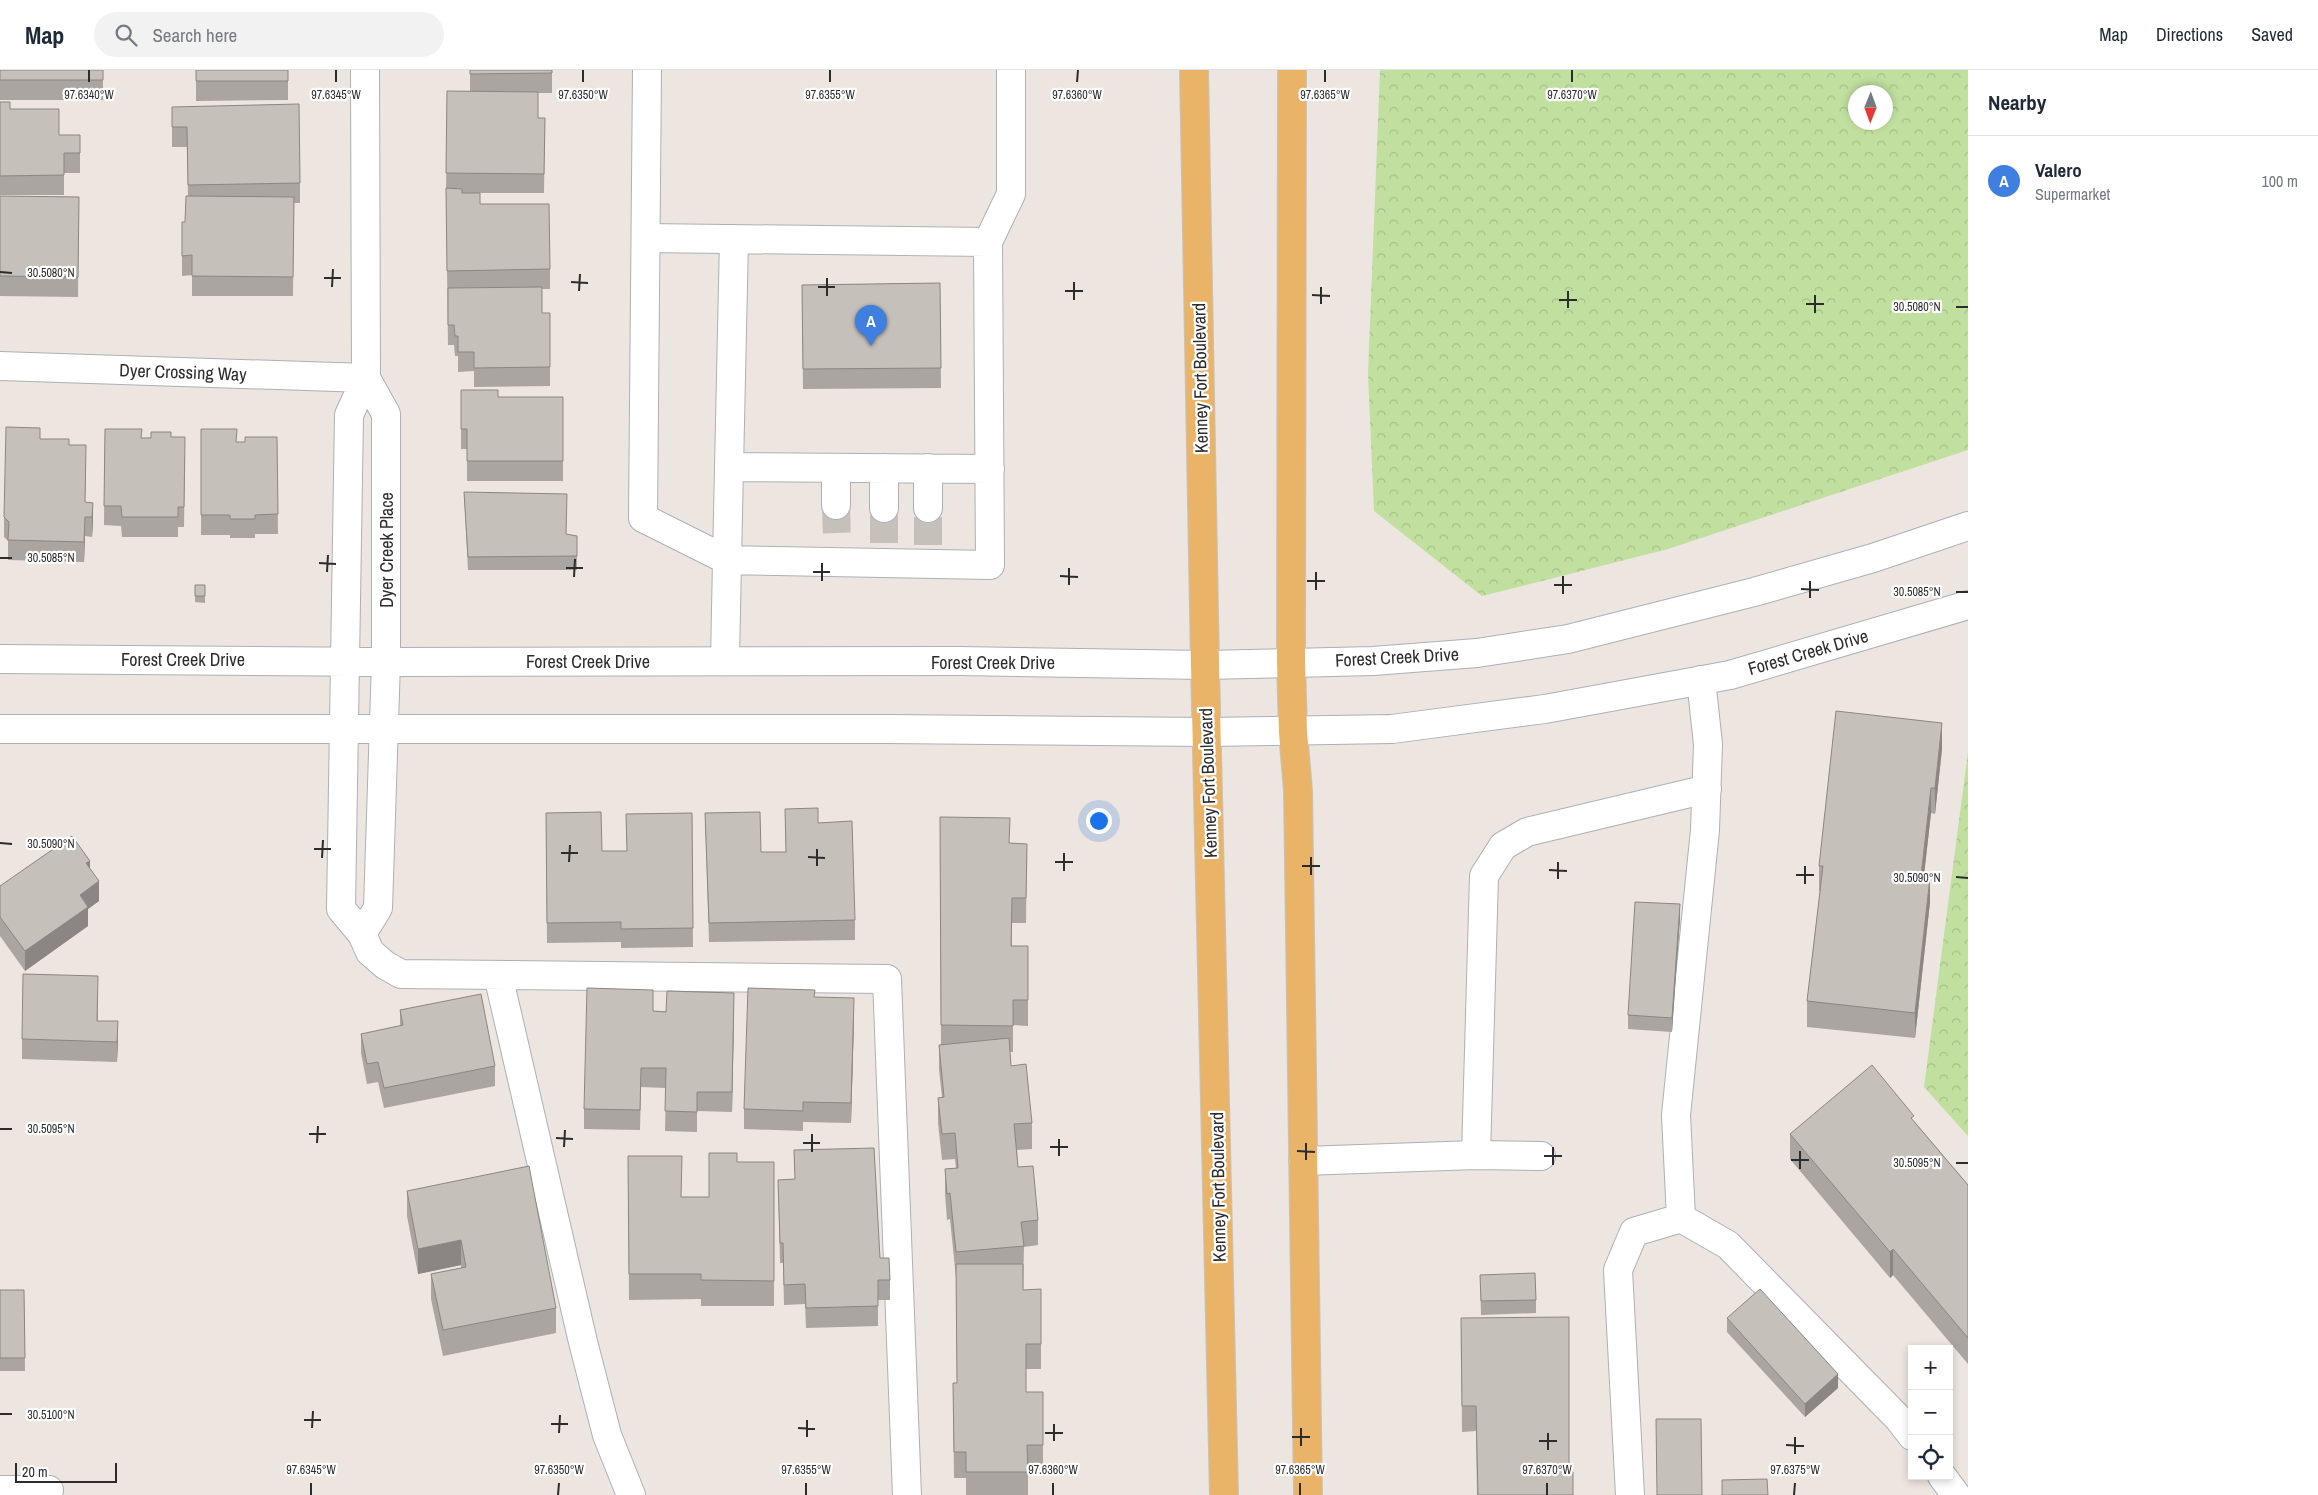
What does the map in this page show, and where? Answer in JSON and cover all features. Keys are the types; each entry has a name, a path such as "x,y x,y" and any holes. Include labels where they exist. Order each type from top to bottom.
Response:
{"main road":[{"name":"Kenney Fort Boulevard","path":"1194,70 1206,732 1224,1495"},
{"path":"1292,70 1291,662 1292,732 1298,791 1308,1495"}],"street":[{"name":"Dyer Creek Place","path":"365,70 366,378 349,416 341,909 362,934 370,952 385,965 401,974 887,979 906,1495"},
{"path":"647,70 643,518 727,560 837,552 928,554 990,565 988,242 1011,194 1011,70"},
{"path":"646,238 988,242"},
{"path":"725,661 734,239"},
{"name":"Dyer Crossing Way","path":"0,366 366,378"},
{"name":"Dyer Creek Place","path":"362,934 378,908 386,662 386,414 366,378"},
{"path":"729,467 990,469"},
{"path":"836,468 836,505"},
{"path":"884,468 884,508"},
{"path":"928,468 928,508"},
{"name":"Forest Creek Drive","path":"0,658 344,660 386,662 725,661 1205,664 1373,661 1477,653 1568,640 1754,592 1874,558 1968,526"},
{"name":"Forest Creek Drive","path":"0,729 384,727 1206,732 1392,730 1544,709 1730,675 1968,605"},
{"path":"1682,1218 1676,1115 1705,830 1707,789 1708,744 1701,680"},
{"path":"1476,1154 1484,876 1503,846 1527,832 1707,789"},
{"path":"498,975 585,1351 607,1435 631,1495"},
{"path":"1303,1161 1476,1154 1541,1156"},
{"path":"1630,1495 1618,1270 1634,1232 1682,1218 1728,1245 1900,1420 1911,1435"},
{"path":"1945,1480 1956,1495"},
{"path":"0,1490 49,1490"}],"green space":[{"path":"1380,70 1968,70 1968,450 1668,549 1482,596 1374,511 1368,373"},
{"path":"1968,752 1968,1136 1924,1087"}],"building":[{"path":"0,70 103,70 103,80 0,80"},
{"path":"196,70 288,70 288,81 196,81"},
{"path":"470,70 552,70 552,73 470,74"},
{"path":"447,91 538,92 538,118 545,118 544,174 446,173"},
{"path":"0,102 10,102 10,109 59,109 59,135 80,135 80,153 64,153 64,175 0,176"},
{"path":"299,104 300,183 188,185 187,127 172,127 172,107"},
{"path":"446,188 462,189 462,193 480,193 480,204 549,204 550,269 447,271"},
{"path":"0,196 79,197 78,277 0,276"},
{"path":"186,196 294,197 293,277 192,276 192,255 182,256 182,222 185,222"},
{"path":"940,283 941,368 803,369 802,285"},
{"path":"542,287 542,313 550,313 550,367 474,368 474,352 458,352 458,336 455,336 454,325 448,325 448,288"},
{"path":"461,390 498,390 498,397 563,397 563,461 467,461 467,429 461,429"},
{"path":"6,427 40,428 40,439 69,439 69,445 86,445 85,502 93,503 92,517 85,517 84,542 8,540 9,522 4,517"},
{"path":"105,429 142,429 141,438 151,438 151,432 171,432 171,437 185,437 184,507 178,507 178,517 122,517 121,506 104,506"},
{"path":"201,429 237,429 236,442 245,442 245,437 277,437 278,514 255,515 255,519 230,519 230,515 201,515"},
{"path":"464,492 567,494 566,534 577,536 577,556 468,557"},
{"path":"195,585 205,585 205,596 195,596"},
{"path":"1836,711 1942,723 1935,788 1931,788 1921,876 1930,877 1915,1013 1807,1001 1823,866 1819,866"},
{"path":"818,808 818,823 852,821 855,920 709,923 705,813 760,812 761,852 786,852 785,809"},
{"path":"601,812 602,851 627,851 626,814 692,813 693,928 621,929 621,922 547,923 546,813"},
{"path":"940,817 1010,818 1009,843 1027,844 1026,898 1012,898 1011,946 1028,946 1028,1000 1013,1000 1013,1026 941,1025"},
{"path":"72,836 90,861 86,863 99,881 80,895 88,907 25,951 0,917 0,886"},
{"path":"1635,902 1680,904 1672,1018 1628,1015"},
{"path":"23,974 98,976 97,1021 118,1021 117,1042 22,1039"},
{"path":"587,988 653,990 653,1011 666,1012 667,991 734,993 732,1092 697,1092 697,1112 665,1111 666,1068 641,1068 640,1110 584,1109"},
{"path":"748,988 815,990 814,997 854,998 851,1103 803,1102 803,1111 744,1109"},
{"path":"481,994 495,1066 384,1088 378,1062 367,1064 361,1034 403,1025 400,1010"},
{"path":"1009,1038 1011,1066 1026,1064 1032,1123 1014,1124 1018,1167 1033,1166 1038,1220 1021,1222 1024,1246 956,1252 950,1193 947,1194 945,1169 958,1168 955,1133 942,1134 938,1098 944,1097 939,1045"},
{"path":"1872,1065 1914,1116 1911,1118 1968,1185 1968,1338 1893,1249 1890,1252 1790,1134"},
{"path":"874,1148 880,1258 889,1258 890,1280 878,1280 878,1306 806,1308 805,1284 784,1285 783,1243 780,1243 778,1180 795,1179 794,1150"},
{"path":"709,1153 737,1153 737,1162 774,1162 774,1281 701,1280 701,1274 629,1274 628,1156 682,1156 681,1197 709,1197"},
{"path":"529,1166 556,1308 443,1330 431,1274 466,1267 461,1240 418,1249 407,1191"},
{"path":"956,1264 1023,1264 1023,1290 1041,1289 1041,1344 1026,1344 1026,1392 1043,1392 1043,1445 1027,1445 1028,1472 966,1472 966,1452 954,1452 953,1383 957,1383"},
{"path":"1535,1273 1536,1300 1481,1301 1480,1275"},
{"path":"1760,1289 1838,1374 1805,1404 1727,1318"},
{"path":"0,1290 24,1290 25,1358 0,1358"},
{"path":"1569,1317 1569,1472 1573,1472 1573,1495 1478,1495 1476,1406 1462,1406 1461,1318"},
{"path":"1656,1419 1701,1419 1702,1495 1657,1495"},
{"path":"1767,1479 1768,1495 1722,1495 1722,1480"}],"tunnel":[{"path":"836,505 837,541"},
{"path":"884,508 884,543"},
{"path":"928,508 928,545"}],"place":[{"name":"Valero","path":"871,346"}]}
